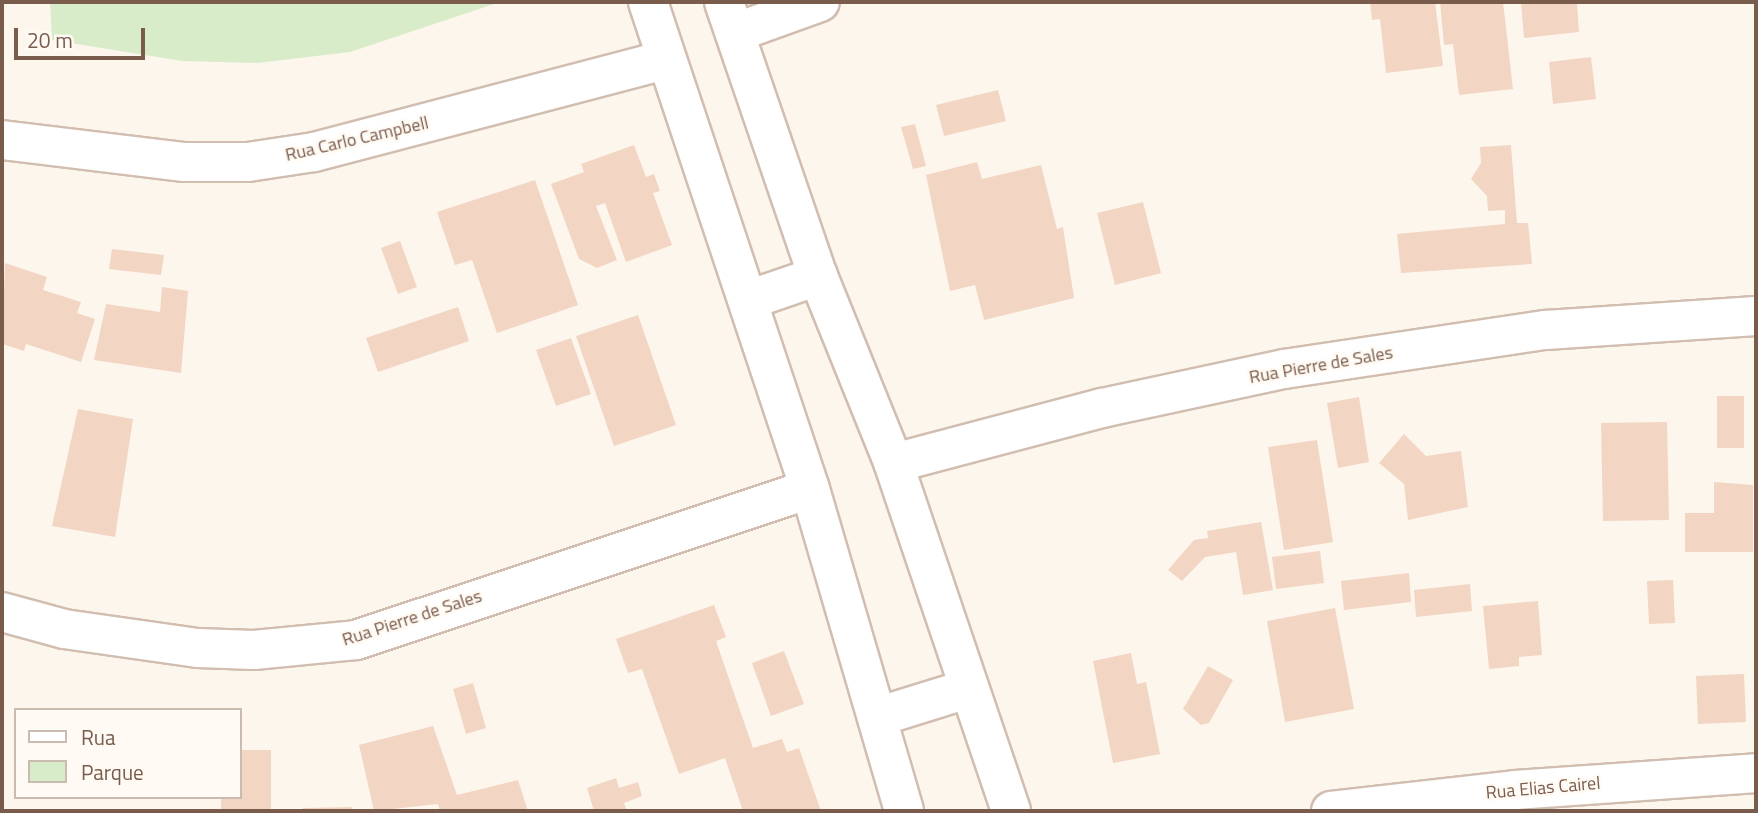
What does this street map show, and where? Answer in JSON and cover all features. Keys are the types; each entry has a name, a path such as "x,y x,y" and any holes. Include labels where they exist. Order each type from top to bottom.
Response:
{"street":[{"path":"648,2 664,60 748,300 810,489 904,811"},
{"path":"820,2 731,17 818,276 894,463 967,689 1011,811"},
{"name":"Rua Carlo Campbell","path":"2,140 185,162 248,162 314,152 664,60"},
{"path":"748,300 818,276"},
{"name":"Rua Pierre de Sales","path":"894,463 1102,408 1284,369 1546,330 1756,316"},
{"name":"Rua Pierre de Sales","path":"2,612 64,629 198,648 254,650 356,640 810,489"},
{"path":"877,718 967,689"},
{"name":"Rua Elias Cairel","path":"1331,811 1514,790 1756,773"}],"green space":[{"path":"50,2 500,2 350,52 257,63 182,61 52,40"}],"building":[{"path":"1370,2 1435,2 1443,66 1386,73 1380,19 1372,20"},
{"path":"1440,2 1503,2 1513,89 1459,95 1453,44 1444,45"},
{"path":"1521,2 1577,2 1579,32 1524,38"},
{"path":"1591,57 1596,99 1553,104 1549,62"},
{"path":"998,90 1006,121 944,136 936,105"},
{"path":"915,124 926,166 913,169 901,127"},
{"path":"634,145 646,177 654,174 660,191 653,193 672,245 626,262 605,203 596,206 617,260 597,268 579,259 551,184 584,172 581,164"},
{"path":"1511,145 1517,223 1528,223 1532,264 1401,273 1397,234 1505,224 1505,210 1488,211 1487,196 1471,179 1481,163 1480,147"},
{"path":"977,162 982,179 1041,165 1057,229 1063,227 1074,298 984,320 975,285 950,291 926,175"},
{"path":"535,180 578,305 497,333 472,260 455,265 437,212"},
{"path":"1143,202 1161,273 1115,285 1097,213"},
{"path":"400,241 417,287 398,294 381,248"},
{"path":"112,249 164,255 161,275 109,269"},
{"path":"5,263 47,277 43,290 81,302 77,313 95,319 81,362 26,344 24,351 2,344"},
{"path":"162,287 188,291 181,373 94,360 106,304 160,312"},
{"path":"458,307 469,341 378,372 366,338"},
{"path":"638,315 676,425 614,446 576,336"},
{"path":"571,338 591,394 556,406 536,350"},
{"path":"1717,396 1744,396 1744,448 1717,448"},
{"path":"1359,397 1369,462 1338,468 1327,403"},
{"path":"78,409 133,419 115,537 52,526"},
{"path":"1667,422 1669,520 1603,521 1601,423"},
{"path":"1404,434 1426,456 1461,451 1468,507 1408,520 1404,484 1379,463"},
{"path":"1317,440 1333,542 1284,550 1268,447"},
{"path":"1714,482 1753,485 1753,552 1685,552 1685,513 1714,513"},
{"path":"1261,522 1273,590 1243,595 1236,552 1205,557 1182,581 1168,570 1194,540 1208,538 1207,531"},
{"path":"1320,551 1324,583 1276,589 1272,557"},
{"path":"1409,573 1411,602 1344,610 1341,581"},
{"path":"1673,580 1675,623 1649,624 1647,581"},
{"path":"1470,584 1472,611 1416,617 1414,590"},
{"path":"1538,601 1542,655 1519,657 1519,666 1489,669 1483,606"},
{"path":"714,605 726,637 716,641 753,748 782,739 787,752 799,748 821,811 743,811 725,758 679,774 642,669 628,673 616,639"},
{"path":"1335,608 1354,709 1285,722 1267,621"},
{"path":"784,651 804,704 771,716 752,663"},
{"path":"1131,653 1137,684 1146,682 1160,754 1113,763 1093,661"},
{"path":"1208,666 1233,680 1209,723 1201,725 1183,709"},
{"path":"1744,674 1746,722 1698,724 1696,676"},
{"path":"473,683 486,728 466,734 453,689"},
{"path":"433,726 457,795 518,780 528,811 440,811 438,804 374,811 359,745"},
{"path":"242,750 271,750 271,811 221,811 221,799 242,799"},
{"path":"616,778 619,788 638,782 642,796 624,803 627,811 594,811 587,788"},
{"path":"352,807 352,811 303,811 303,808"}]}
